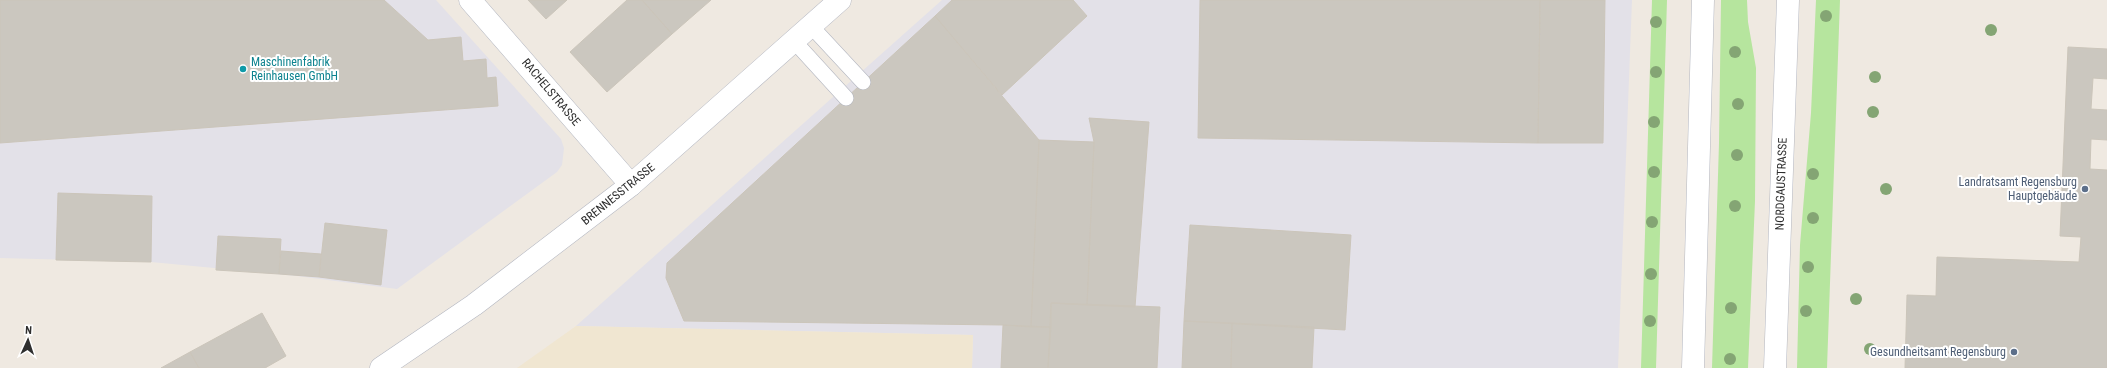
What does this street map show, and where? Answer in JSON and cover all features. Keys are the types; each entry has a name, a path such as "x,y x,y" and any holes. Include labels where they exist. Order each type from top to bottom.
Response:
{"street":[{"name":"RACHELSTRASSE","path":"470,0 631,185"},
{"name":"BRENNESSTRASSE","path":"381,368 474,305 631,185 840,0"},
{"path":"1693,368 1703,0"},
{"name":"NORDGAUSTRASSE","path":"1775,368 1788,0"}],"lane":[{"path":"811,26 863,82"},
{"path":"794,41 846,98"}],"shaded area":[{"path":"0,0 436,0 561,139 564,148 562,165 557,172 397,289 297,276 151,262 0,258"},
{"path":"942,0 1632,0 1618,368 972,368 973,335 576,326"},
{"path":"576,326 973,335 972,368 517,368"}],"green space":[{"path":"1652,0 1667,0 1656,368 1641,368"},
{"path":"1721,0 1747,0 1748,22 1756,68 1755,201 1748,368 1712,368 1719,143"},
{"path":"1816,0 1840,0 1827,368 1797,368 1800,245 1811,113"}],"building":[{"name":"Maschinenfabrik Reinhausen GmbH","path":"0,0 384,0 428,40 461,37 463,61 486,59 487,78 496,77 498,106 0,143"},
{"path":"528,0 567,0 546,19"},
{"path":"627,0 642,0 672,34 607,92 570,52"},
{"path":"642,0 711,0 672,34"},
{"path":"952,0 1073,0 1087,16 1002,95 935,16"},
{"path":"1200,0 1540,0 1538,143 1198,138"},
{"path":"1540,0 1605,0 1603,143 1538,143"},
{"path":"935,16 1039,140 1031,327 1003,325 684,321 666,278 667,263"},
{"name":"Landratsamt Regensburg Hauptgebäude","path":"2068,47 2107,49 2107,79 2093,78 2091,109 2107,110 2107,140 2091,139 2090,169 2107,170 2107,368 1905,368 1907,295 1936,296 1937,257 2079,262 2081,237 2060,236"},
{"path":"1089,118 1149,122 1135,307 1087,305 1094,142"},
{"path":"1039,140 1094,142 1087,305 1051,303 1051,327 1031,327"},
{"path":"58,193 152,196 151,262 56,260"},
{"path":"325,223 387,230 381,285 319,277"},
{"path":"1190,225 1351,235 1345,330 1184,321"},
{"path":"218,236 281,239 279,274 216,270"},
{"path":"281,251 321,254 319,277 279,274"},
{"path":"1051,303 1160,307 1157,368 1048,368"},
{"path":"262,313 286,356 265,368 199,368 190,352"},
{"path":"1184,321 1232,323 1231,368 1182,368"},
{"path":"1232,323 1314,327 1312,368 1231,368"},
{"path":"1003,325 1051,327 1048,368 1001,368"},
{"path":"190,352 199,368 161,368"}],"place":[{"name":"Maschinenfabrik Reinhausen GmbH","path":"243,69"},
{"name":"Landratsamt Regensburg Hauptgebäude","path":"2085,189"},
{"name":"Gesundheitsamt Regensburg","path":"2014,352"}]}
